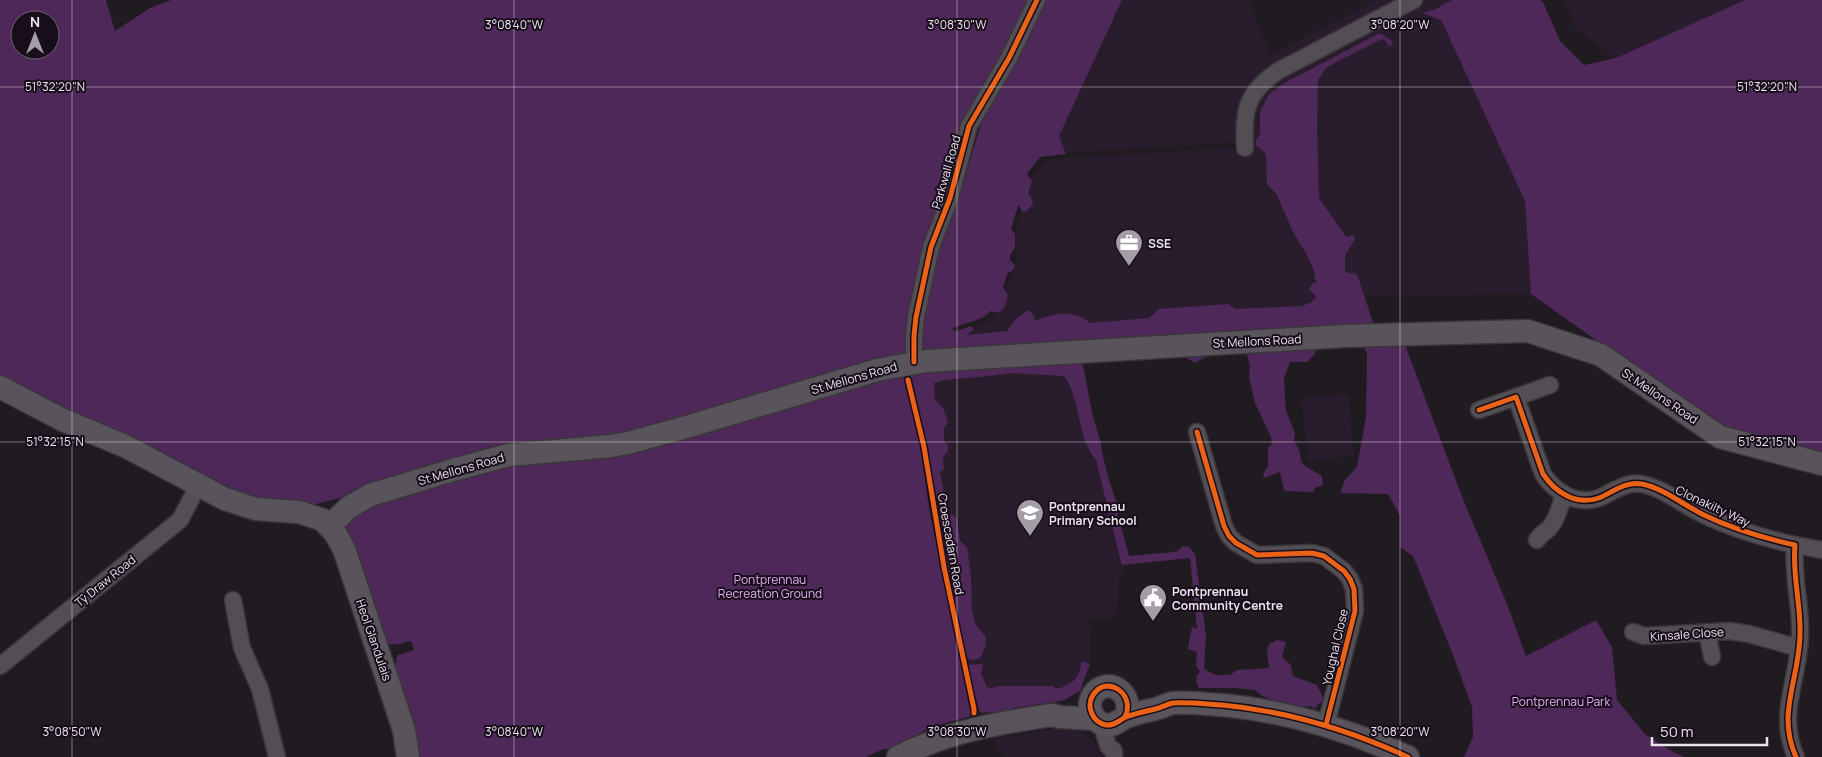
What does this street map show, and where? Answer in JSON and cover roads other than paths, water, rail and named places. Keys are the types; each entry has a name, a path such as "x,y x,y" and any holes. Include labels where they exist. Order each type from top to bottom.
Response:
{"main road":[{"name":"St Mellons Road","path":"330,526 348,508 370,495 453,470 509,455 628,443 735,413 858,375 914,362 1319,337 1528,331 1601,355 1720,437 1822,464"},
{"path":"0,386 63,420 128,447 225,499 256,509 299,512 323,520 330,526"},
{"name":"Heol Glandulais","path":"330,526 344,549 404,730 408,757"},
{"path":"1052,715 1059,709 1093,696 1102,688 1108,687 1113,687 1123,693 1160,699 1170,703"},
{"path":"1110,720 1128,705 1123,693"},
{"path":"1093,696 1090,707 1110,720"},
{"path":"898,757 925,744 960,732 993,724 1052,715 1110,720 1170,703 1189,703 1235,706 1287,715 1326,725 1367,739 1408,757"}],"street":[{"name":"Parkwall Road","path":"914,362 916,317 931,247 950,198 969,126 1009,58 1037,0"},
{"path":"1245,148 1246,111 1255,91 1264,80 1278,70 1414,0"},
{"path":"1478,410 1550,385"},
{"name":"Clonakilty Way","path":"1516,397 1543,474 1548,482 1564,494 1574,498 1591,500 1624,486 1640,484 1654,488 1701,514 1741,531 1822,550"},
{"name":"Youghal Close","path":"1197,432 1224,526 1229,536 1246,550 1257,555 1312,553 1324,556 1344,571 1354,589 1355,611 1326,725"},
{"name":"Tŷ Draw Road","path":"0,666 180,520 198,486"},
{"path":"1537,540 1540,534 1547,531 1553,523 1564,494"},
{"path":"1795,545 1800,615 1799,648 1787,715 1791,746 1796,757"},
{"path":"233,600 242,648 260,689 277,757"},
{"name":"Kinsale Close","path":"1633,632 1644,636 1739,632 1799,648"},
{"path":"1707,632 1712,657"},
{"path":"1110,720 1118,746 1114,754"}],"place":[{"name":"SSE","path":"1129,267"},
{"name":"Pontprennau Primary School","path":"1030,537"},
{"name":"Pontprennau Community Centre","path":"1153,622"}],"park label":[{"name":"Pontprennau Recreation Ground","path":"770,586"},
{"name":"Pontprennau Park","path":"1561,701"}]}
